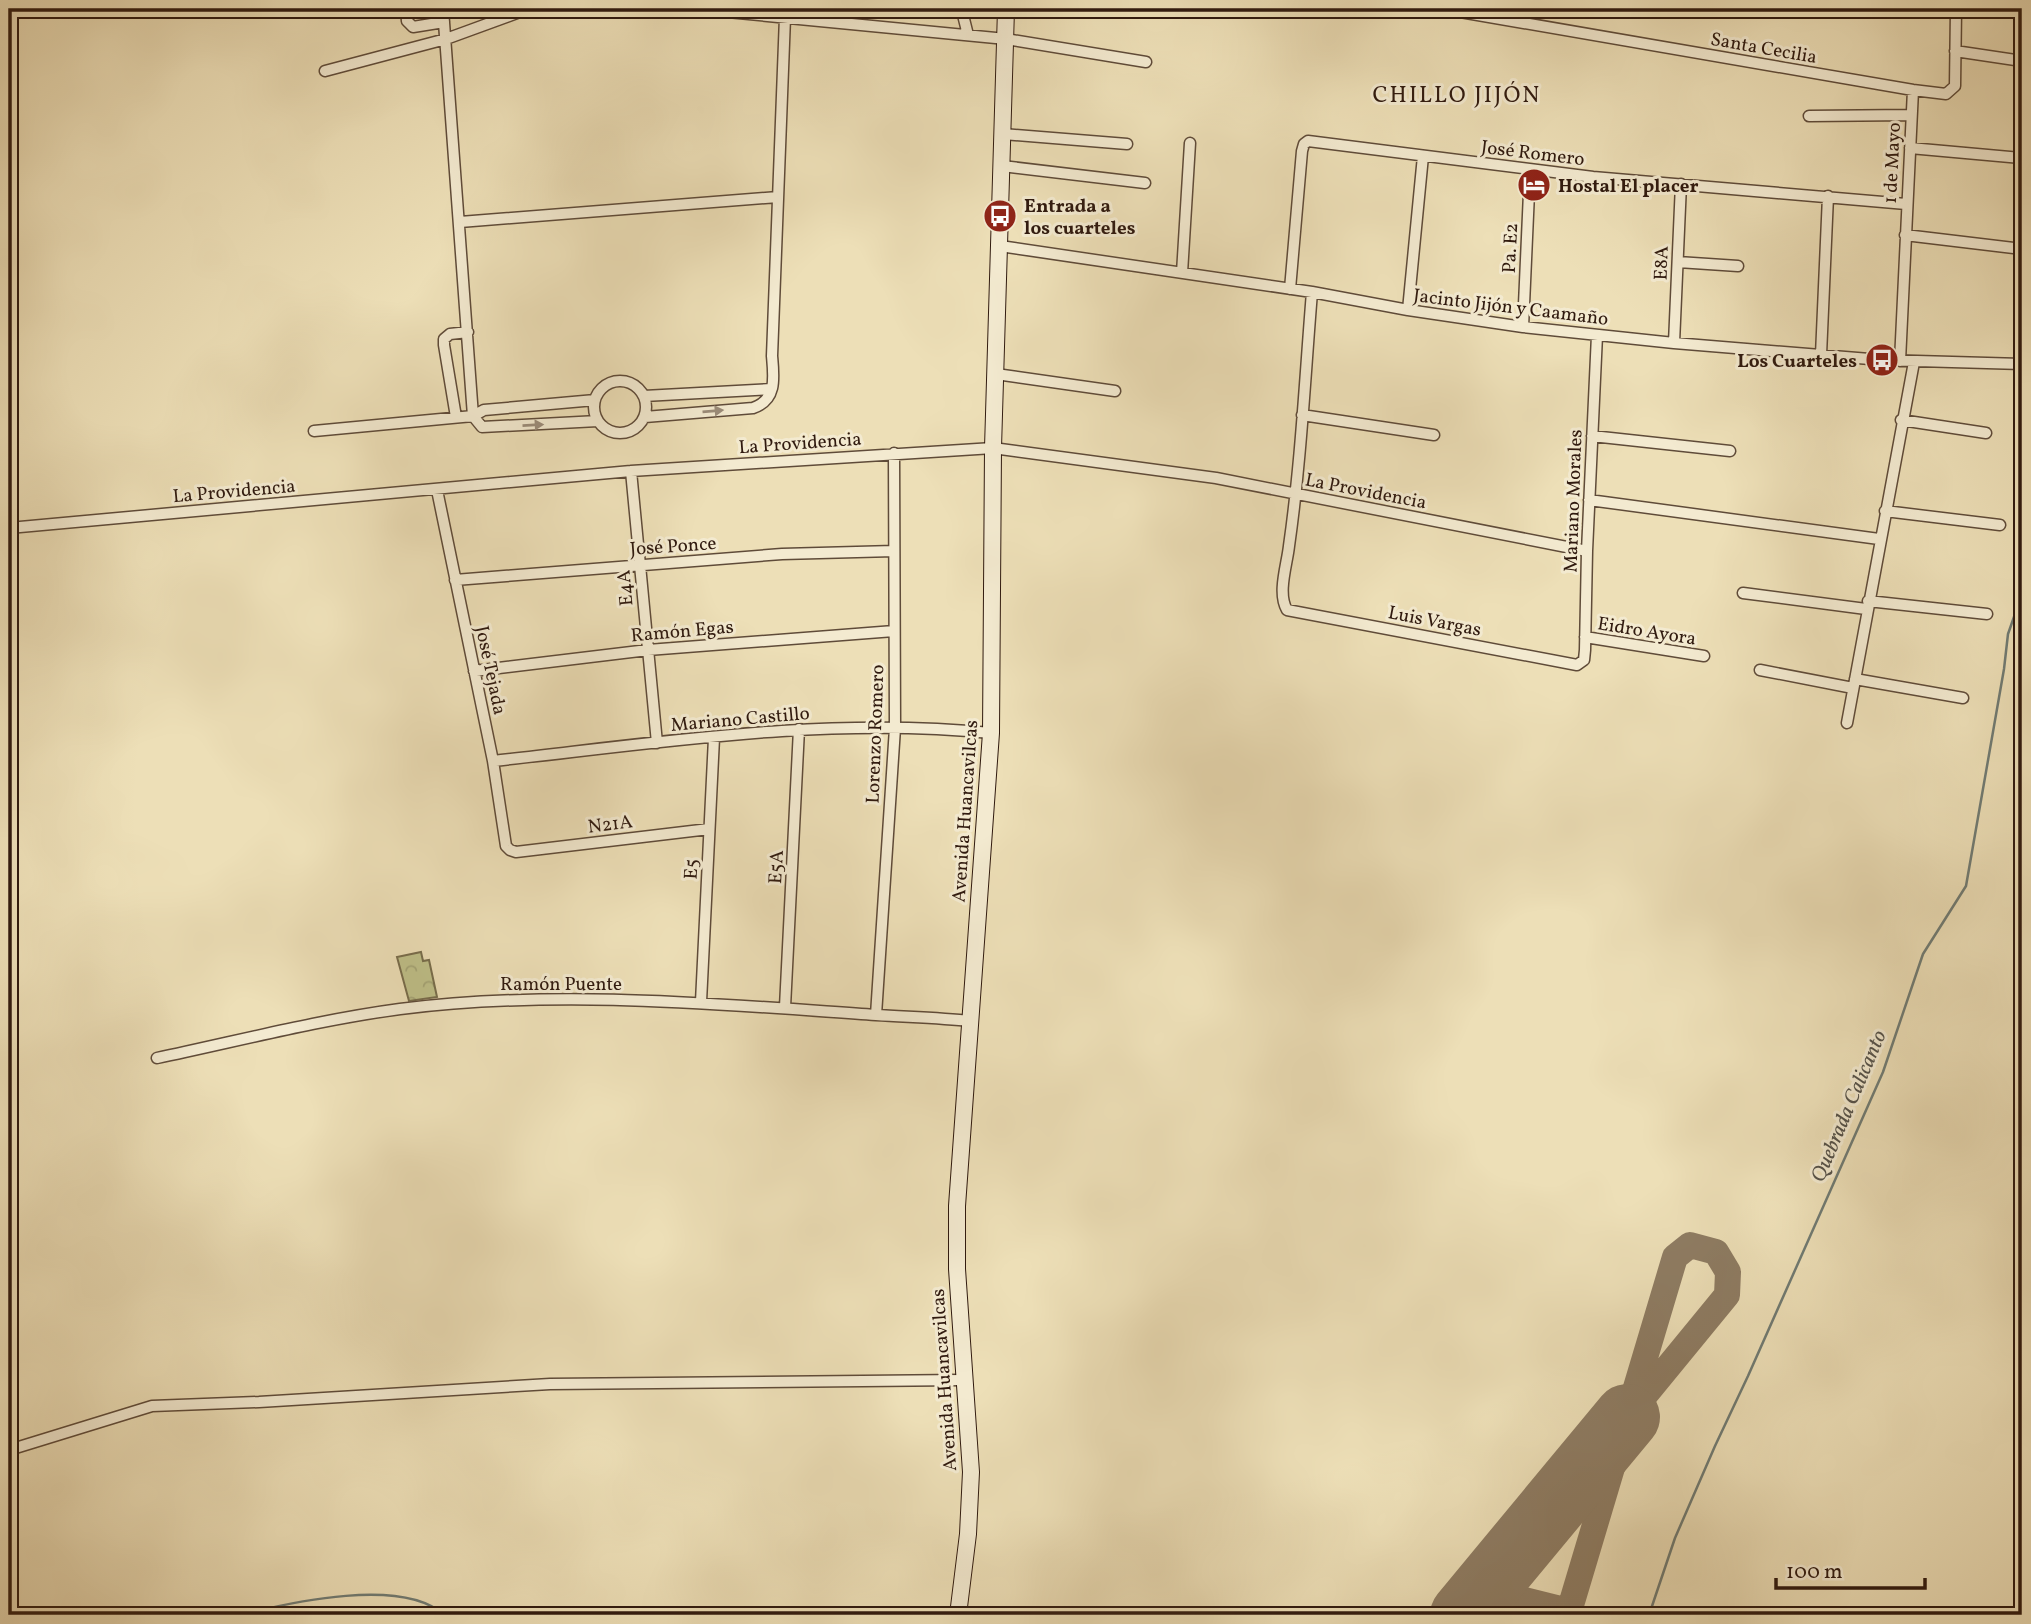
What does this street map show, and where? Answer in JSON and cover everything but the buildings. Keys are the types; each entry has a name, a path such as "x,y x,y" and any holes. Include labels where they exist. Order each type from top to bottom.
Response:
{"street":[{"path":"406,9 407,21 413,27 444,22"},
{"path":"443,9 473,416 482,426 598,421"},
{"path":"324,71 446,39 527,9"},
{"path":"696,9 1006,39 1146,62"},
{"path":"966,9 963,15 968,35"},
{"name":"Avenida Huancavilcas","path":"958,1615 968,1534 971,1472 957,1269 957,1206 991,733 993,448 1006,9"},
{"name":"Santa Cecilia","path":"1443,9 1913,90"},
{"path":"1913,90 1945,94 1953,90 1955,9"},
{"path":"645,416 753,408 770,398 774,378 772,356 785,17"},
{"path":"1955,51 2022,61"},
{"name":"1 de Mayo","path":"1900,361 1913,90"},
{"path":"1810,117 1911,115"},
{"path":"1003,134 1127,144"},
{"name":"José Romero","path":"1290,289 1304,144 1308,141 1530,170 1906,204"},
{"path":"1182,273 1190,143"},
{"path":"1910,148 2021,158"},
{"path":"1408,310 1423,156"},
{"path":"1002,166 1146,183"},
{"name":"Pa. E2","path":"1523,327 1530,170"},
{"name":"E8A","path":"1674,343 1681,184"},
{"path":"1821,355 1828,196"},
{"path":"460,222 778,197"},
{"path":"1905,235 2022,249"},
{"name":"Jacinto Jijón y Caamaño","path":"1000,246 1312,292 1523,327 1674,343 1900,361 2022,364"},
{"path":"1678,262 1738,265"},
{"path":"1297,495 1312,292"},
{"path":"456,417 444,339 450,334 468,332"},
{"name":"Mariano Morales","path":"1577,665 1584,660 1597,335"},
{"path":"1847,723 1914,362"},
{"path":"996,374 1115,391"},
{"path":"629,382 638,387 644,396 647,406 645,416 632,431 613,432 598,421 594,411 595,400 600,390 608,384 629,382"},
{"path":"644,396 771,388"},
{"path":"314,431 473,416 484,410 595,400"},
{"path":"1302,415 1434,435"},
{"path":"1902,420 1986,433"},
{"path":"1592,436 1730,451"},
{"name":"La Providencia","path":"9,528 631,471 993,448 1216,478 1587,551"},
{"name":"Lorenzo Romero","path":"876,1015 895,728 894,453"},
{"name":"E4A","path":"631,471 657,743"},
{"name":"José Tejada","path":"437,490 493,761 506,846 516,852"},
{"name":"Luis Vargas","path":"1297,495 1283,589 1287,610 1577,665"},
{"path":"1589,500 1880,539"},
{"path":"1885,510 2000,525"},
{"name":"José Ponce","path":"455,580 782,554 894,551"},
{"path":"1742,593 1987,614"},
{"name":"Ramón Egas","path":"474,671 648,650 894,631"},
{"name":"Eidro Ayora","path":"1585,637 1704,656"},
{"path":"1760,670 1963,698"},
{"name":"Mariano Castillo","path":"493,761 799,729 895,728 991,733"},
{"name":"E5A","path":"785,1007 799,729"},
{"name":"E5","path":"701,1002 714,738"},
{"name":"N21A","path":"516,852 709,829"},
{"name":"Ramón Puente","path":"157,1058 321,1021 402,1009 505,1000 701,1002 971,1021"},
{"path":"9,1450 152,1406 550,1384 963,1380"}],"green space":[{"path":"421,952 423,961 429,960 437,997 409,1001 397,957"}],"waterway":[{"name":"Quebrada Calicanto","path":"1649,1615 1675,1538 1883,1072 1923,954 1966,886 2008,634 2022,594"},
{"name":"Quebrada Calicanto","path":"241,1615 316,1599 375,1595 402,1597 426,1604 444,1615"}],"taxiway":[{"path":"1568,1615 1675,1257 1690,1245 1716,1252 1728,1272 1727,1295 1627,1417"},
{"path":"1484,1590 1569,1611"}],"runway":[{"path":"1463,1615 1627,1417"}],"place":[{"name":"Hostal El placer","path":"1534,185"},
{"name":"Entrada a los cuarteles","path":"1000,216"},
{"name":"Los Cuarteles","path":"1882,360"}],"district":[{"name":"CHILLO JIJÓN","path":"1457,94"}]}
